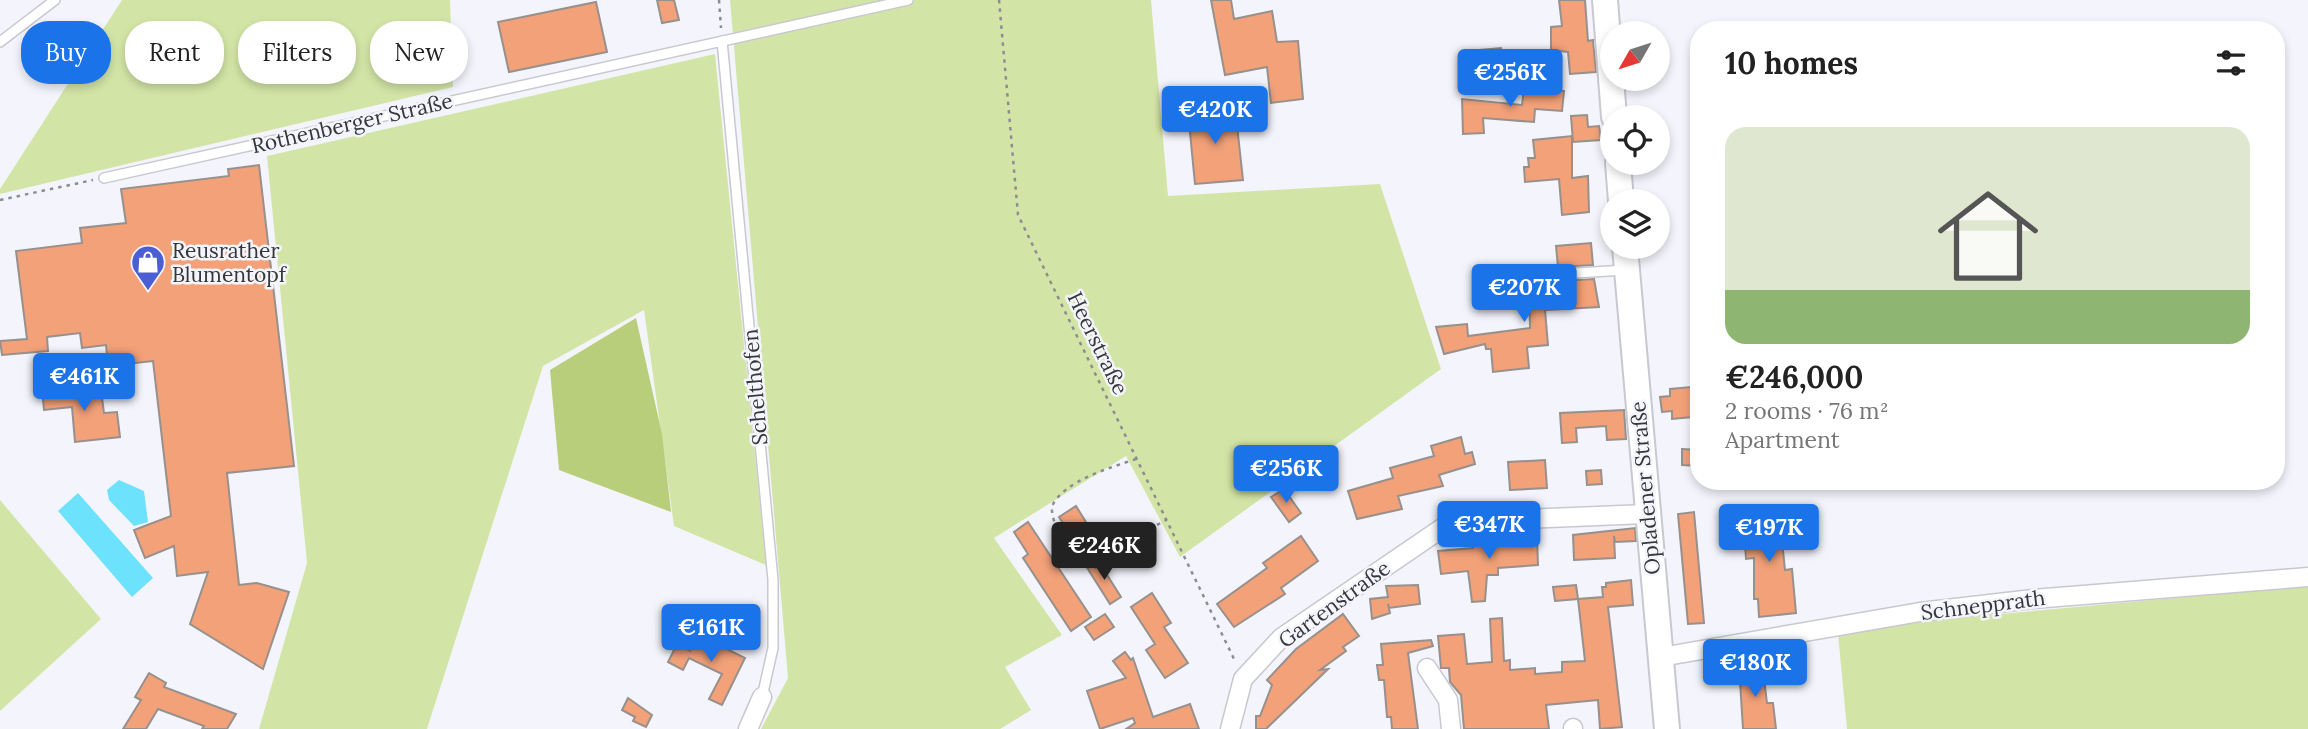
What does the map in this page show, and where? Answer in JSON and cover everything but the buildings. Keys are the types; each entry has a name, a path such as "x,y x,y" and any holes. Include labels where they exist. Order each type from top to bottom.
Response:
{"main road":[{"path":"1605,0 1613,105"},
{"name":"Opladener Straße","path":"1626,259 1646,514 1667,729"}],"street":[{"name":"Gartenstraße","path":"1230,729 1243,679 1280,638 1451,522 1646,514"},
{"name":"Schnepprath","path":"1661,657 1933,611 2033,598 2308,577"},
{"path":"1427,668 1448,700 1451,729"},
{"name":"Schelthofen","path":"748,729 762,697"}],"lane":[{"path":"0,43 55,0"},
{"name":"Rothenberger Straße","path":"104,178 908,0"},
{"name":"Schelthofen","path":"722,41 773,580 774,648 762,697"},
{"path":"1512,277 1620,259"}],"path":[{"path":"719,0 722,41"},
{"name":"Heerstraße","path":"999,0 1018,215 1243,679"},
{"path":"0,200 104,178"},
{"path":"1136,459 1113,467 1061,494 1052,506 1054,522 1081,563 1093,569 1139,535 1166,520"}],"green space":[{"path":"122,0 450,0 451,21 370,21 370,84 453,84 453,87 0,194 0,189 68,84 111,84 111,21 108,21"},
{"path":"730,0 1151,0 1168,196 1380,184 1441,369 1180,557 1126,456 994,538 1062,635 1005,667 1031,710 1000,729 761,729 788,678"},
{"path":"715,54 766,565 674,526 644,310 543,366 427,729 259,729 307,563 267,156"},
{"path":"636,318 662,434 671,512 559,470 550,370"},
{"path":"0,500 101,619 0,711"},
{"path":"2308,586 2308,729 1847,729 1838,634 1945,619"}],"water":[{"path":"119,480 144,491 148,522 134,526 109,500 107,490"},
{"path":"78,493 153,578 132,597 58,511"}],"place":[{"name":"Reusrather Blumentopf","path":"148,292"}]}
